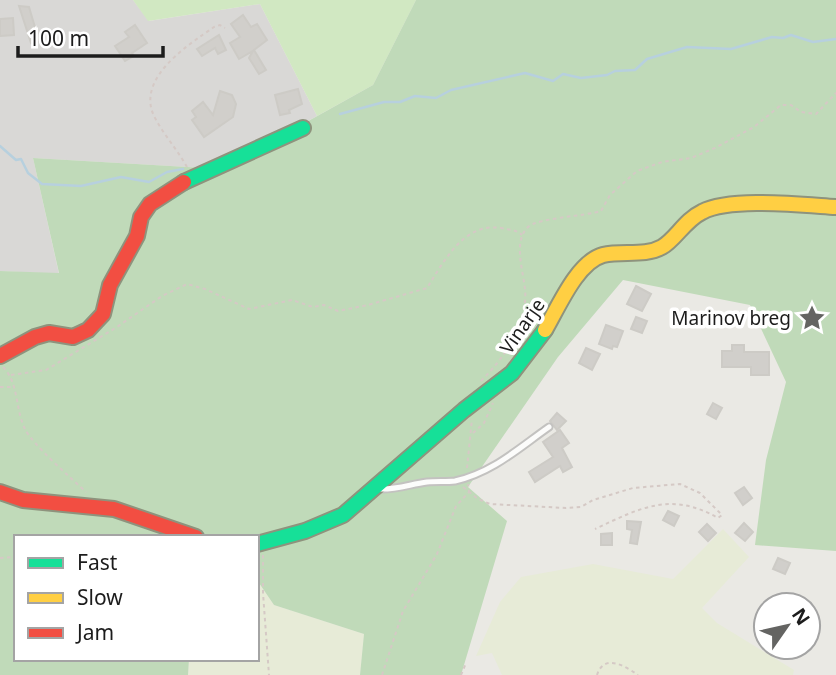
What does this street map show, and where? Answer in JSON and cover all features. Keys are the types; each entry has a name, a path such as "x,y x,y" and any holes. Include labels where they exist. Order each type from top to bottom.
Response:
{"street":[{"path":"0,356 35,337 49,333 73,337 88,330 103,314 110,285 133,244 141,217 150,204 192,177 303,128"},
{"name":"Vinarje","path":"261,544 343,515 376,489 464,410 512,373 541,338 580,271 602,255 644,252 663,247 685,223 703,211 719,206 773,203 836,207"},
{"path":"0,492 44,502 100,506 124,511 187,535"}],"lane":[{"path":"376,489 391,490 467,477 498,464 549,427"}],"path":[{"path":"192,177 154,117 150,107 150,91 168,63 179,53 214,27 220,25 225,28"},
{"path":"477,385 512,342 521,323 526,298 521,275 522,236 527,227 536,222 601,211 610,195 637,171 662,162 691,158 715,148 754,127 781,105 791,105 802,112 816,114 836,93"},
{"path":"11,375 46,370 162,296 187,284 249,309 292,300 313,307 324,305 338,311 428,288 464,237 474,232 496,227 516,229 522,236"},
{"path":"0,364 11,375 17,408 26,432 86,492"},
{"path":"472,433 484,423 492,410 498,385"},
{"path":"0,387 14,387"},
{"path":"464,410 474,421 467,456 469,492"},
{"path":"454,481 478,499 490,504 566,508 581,507 593,500 633,488 680,484 700,493 722,515 718,518 696,506 669,504 637,510 595,528"},
{"path":"382,675 403,611 437,554 456,506 469,492"},
{"path":"261,544 269,675"},
{"path":"461,675 466,663"},
{"path":"597,675 605,663 615,663 638,675"}],"shaded area":[{"path":"0,0 133,0 149,21 260,4 317,116 222,169 33,158 59,274 0,271"}],"green space":[{"path":"133,0 416,0 373,85 317,116 260,4 148,21"},
{"path":"416,0 836,0 836,551 755,545 766,460 786,382 750,305 623,280 558,357 468,487 507,521 461,675 360,675 364,634 274,605 259,583 259,535 14,535 14,661 189,661 188,675 0,675 0,271 59,273 33,158 222,169 373,85"},
{"path":"723,529 749,557 702,608 717,623 752,644 752,661 779,661 794,670 793,675 502,675 492,653 476,656 500,602 521,577 593,564 673,579"},
{"path":"259,583 274,605 364,634 360,675 188,675 189,661 259,661"}],"building":[{"path":"19,6 29,7 39,41 31,43"},
{"path":"243,15 251,27 257,24 267,40 254,50 266,70 259,74 249,58 253,51 239,59 230,43 240,37 231,24"},
{"path":"13,18 14,35 0,36 0,19"},
{"path":"135,25 147,43 125,61 115,46 129,37 125,32"},
{"path":"219,35 226,50 218,54 215,48 202,56 197,49"},
{"path":"298,89 302,104 289,110 290,113 280,115 275,95"},
{"path":"220,91 232,95 236,104 233,117 204,137 192,120 196,117 192,111 203,102 213,115"},
{"path":"636,286 651,294 642,311 627,304"},
{"path":"636,317 647,321 642,333 631,329"},
{"path":"606,325 623,331 617,347 613,346 612,349 599,344"},
{"path":"732,345 744,345 744,352 769,352 769,375 751,375 751,367 722,367 722,351 732,351"},
{"path":"586,348 600,354 592,370 579,363"},
{"path":"713,403 722,408 716,419 707,414"},
{"path":"557,413 566,421 557,430 550,421"},
{"path":"560,430 569,443 562,448 572,467 563,472 560,466 535,482 529,472 553,457 543,442"},
{"path":"744,487 752,498 743,505 735,493"},
{"path":"668,511 679,516 674,526 663,520"},
{"path":"627,521 641,522 637,544 630,543 632,530 627,529"},
{"path":"744,523 753,532 745,541 735,533"},
{"path":"707,524 716,533 708,541 699,532"},
{"path":"612,533 612,545 601,545 601,534"},
{"path":"778,558 790,563 785,574 773,569"}],"waterway":[{"path":"340,114 384,102 400,102 415,96 436,98 451,90 525,73 553,81 563,74 581,78 635,70 647,59 687,47 731,49 772,37 783,38 791,35 813,42 836,39"},
{"path":"0,146 16,160 21,159 28,173 42,184 81,186 121,177 149,182 167,172 183,169"}],"traffic: fast":[{"path":"184,182 303,128"},
{"path":"259,543 305,531 343,515 464,410 512,373 545,330"}],"traffic: slow":[{"path":"545,330 569,287 594,259 610,254 648,252 662,247 702,212 714,207 748,203 836,207"}],"traffic: jam":[{"path":"0,356 35,337 49,333 73,337 88,330 103,314 110,285 137,236 141,217 150,204 184,182"},
{"path":"0,492 23,500 114,509 190,535"}],"place":[{"name":"Marinov breg","path":"812,318"}]}
